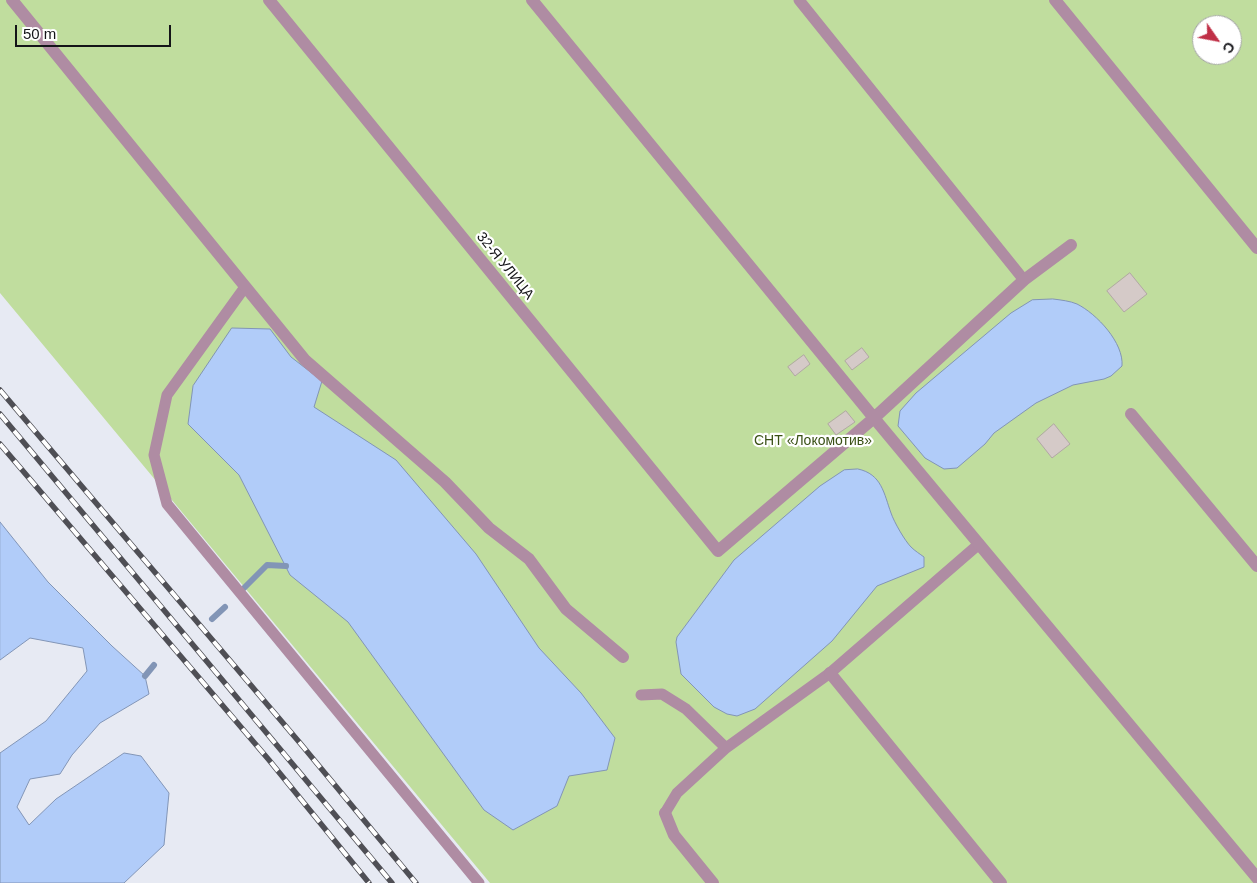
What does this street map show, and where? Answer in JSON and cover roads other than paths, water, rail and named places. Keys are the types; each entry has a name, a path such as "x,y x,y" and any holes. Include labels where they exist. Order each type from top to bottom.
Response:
{"street":[{"path":"12,0 305,360 445,482 489,528 529,559 566,609 623,657"},
{"name":"32-Я УЛИЦА","path":"269,0 718,551 874,418"},
{"path":"532,0 874,418 1257,878"},
{"path":"1056,0 1257,248"},
{"path":"874,418 1024,280 1071,245"},
{"path":"1131,414 1257,566"},
{"path":"830,673 1001,883"},
{"path":"665,813 674,835 713,883"}],"lane":[{"path":"799,0 1024,280"},
{"path":"245,287 166,395 154,455 167,504 479,883"},
{"path":"665,813 677,793 726,748 830,673 979,544"},
{"path":"641,695 662,694 686,708 726,748"}],"water":[{"path":"1053,299 1077,304 1101,322 1119,348 1122,366 1111,376 1073,385 1036,403 994,433 985,444 957,468 944,469 925,458 898,426 900,411 916,393 1011,313 1032,300"},
{"path":"232,328 270,329 291,357 322,381 314,407 396,460 476,554 539,648 581,693 615,738 607,770 569,776 557,806 513,830 484,810 348,622 290,575 239,475 188,424 193,386"},
{"path":"858,469 872,475 877,480 884,492 892,517 903,536 911,547 924,557 924,567 877,586 832,641 755,709 737,716 727,714 714,707 681,674 676,642 677,637 734,560 820,486 844,470"},
{"path":"0,522 48,582 145,676 149,694 100,723 72,755 60,774 30,779 17,807 29,825 56,799 124,753 141,756 169,793 164,845 124,883 0,883 0,753 46,721 87,671 83,648 30,638 0,660"}],"waterway":[{"path":"240,592 267,565 286,566"},
{"path":"212,619 225,607"},
{"path":"145,676 154,665"}],"railway":[{"path":"0,390 300,743 416,883"},
{"path":"0,414 392,883"},
{"path":"0,444 269,760 369,883"}],"park label":[{"name":"СНТ «Локомотив»","path":"813,441"}]}
